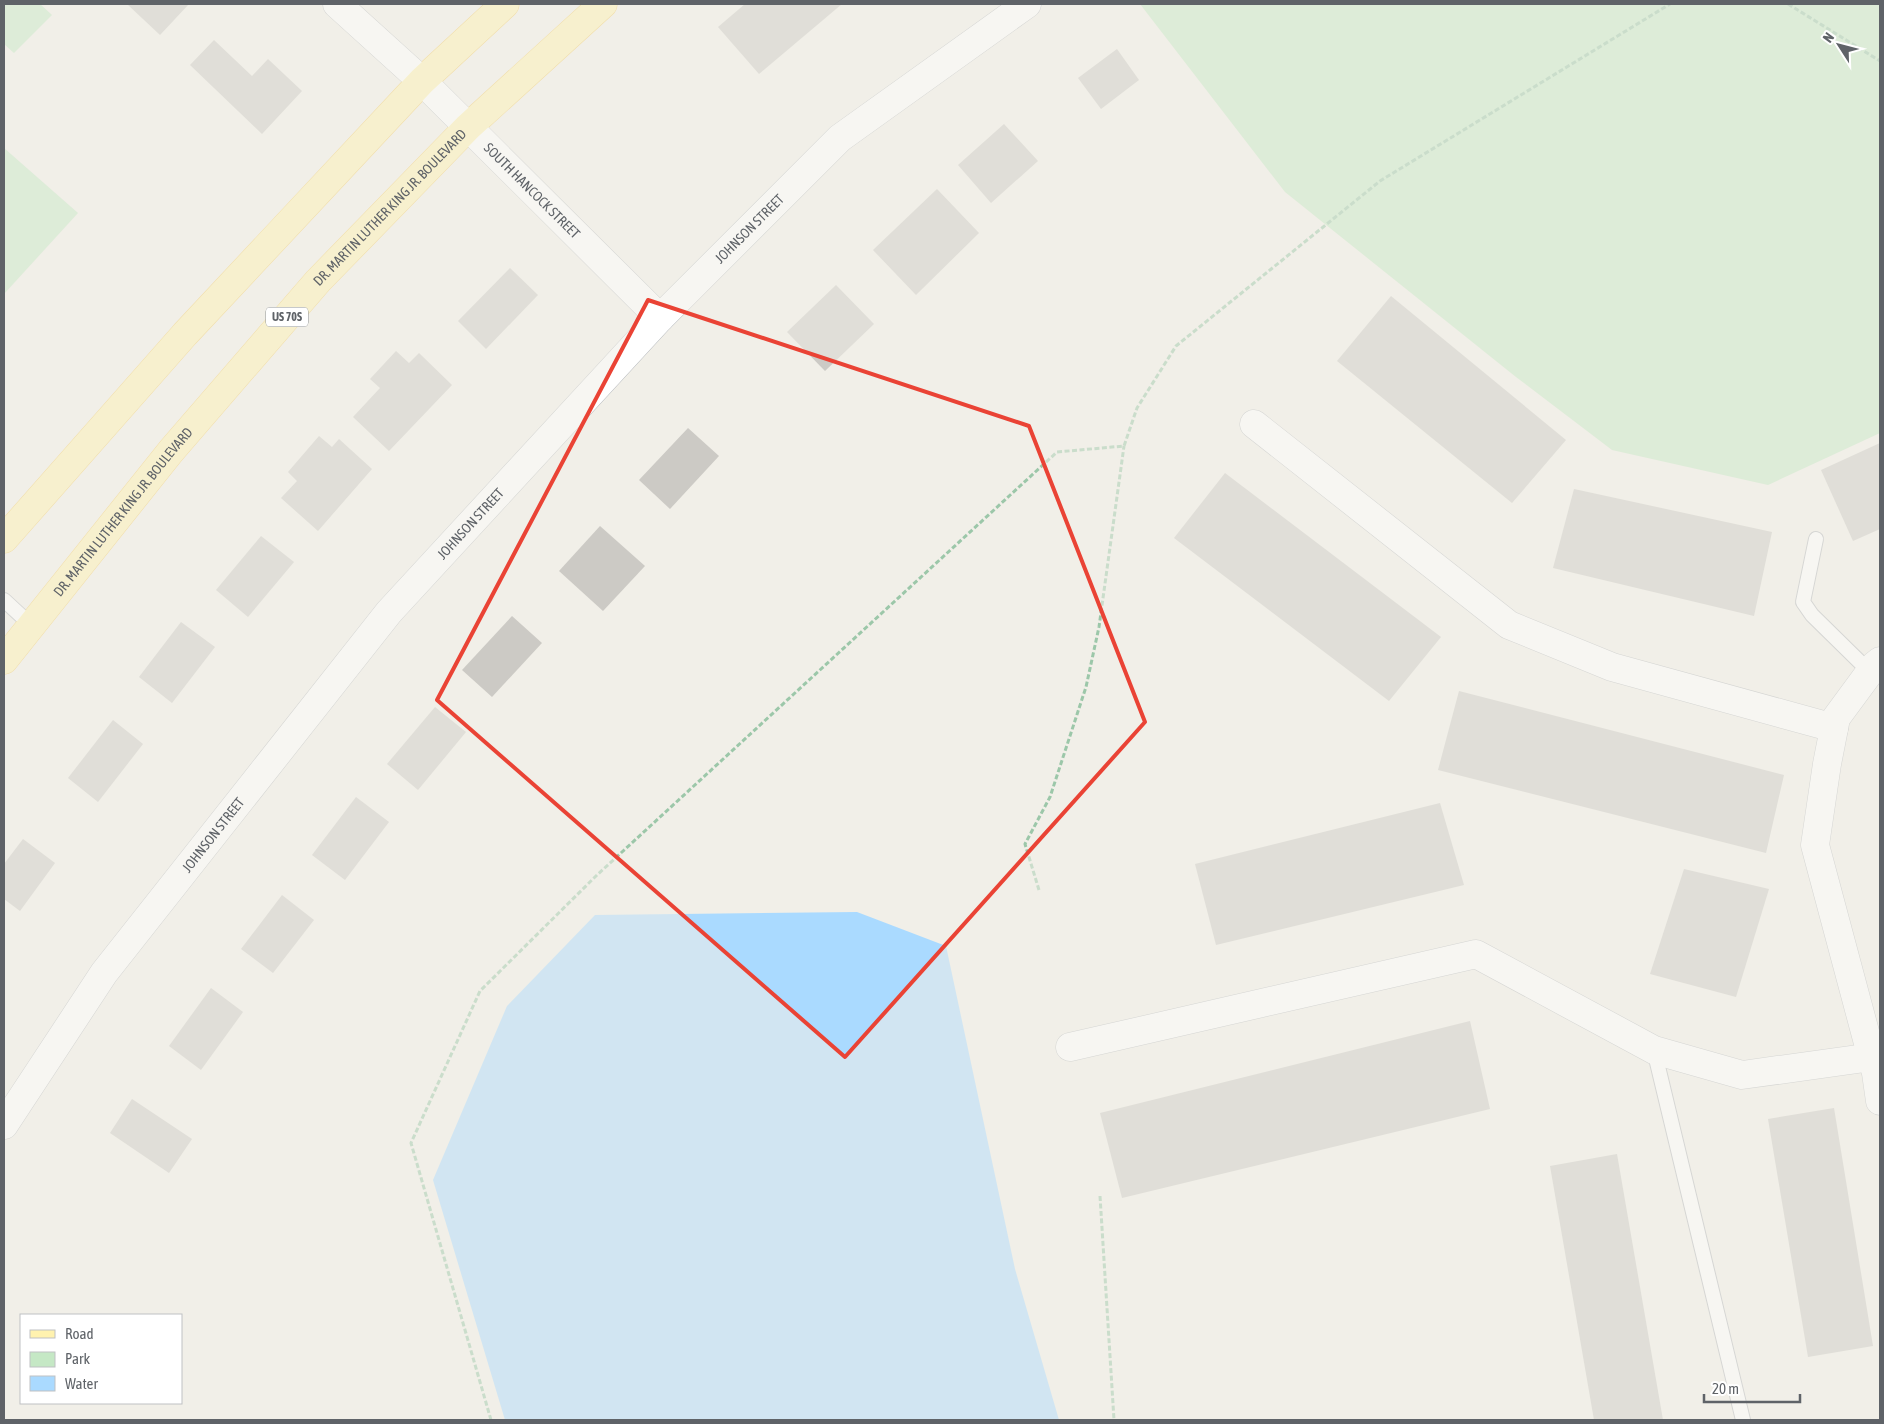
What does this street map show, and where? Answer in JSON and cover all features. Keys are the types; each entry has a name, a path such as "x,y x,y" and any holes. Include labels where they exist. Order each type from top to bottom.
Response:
{"main road":[{"path":"4,539 185,334 422,81 505,4"},
{"name":"DR. MARTIN LUTHER KING JR. BOULEVARD","path":"4,660 171,451 318,281 468,127 603,4"}],"street":[{"name":"SOUTH HANCOCK STREET","path":"337,4 422,81 660,318"},
{"name":"JOHNSON STREET","path":"4,1125 104,973 389,612 660,318 840,138 1027,4"},
{"path":"1254,424 1509,625 1612,667 1834,728"},
{"path":"1877,672 1836,718 1826,764 1815,845 1872,1057 1880,1101"},
{"path":"1070,1047 1476,954 1654,1050 1742,1075 1872,1057"}],"lane":[{"path":"1816,539 1803,602 1812,614 1877,672"},
{"path":"4,600 31,625"},
{"path":"1654,1050 1743,1420"}],"path":[{"path":"1039,890 1025,844 1050,797 1086,687 1099,627 1124,446 1137,408 1176,346 1380,181 1670,4"},
{"path":"1788,4 1880,62"},
{"path":"491,1420 411,1143 480,991 597,875 1057,452 1124,446"},
{"path":"1100,1196 1114,1420"}],"highlighted area":[{"path":"648,300 1029,426 1145,722 845,1057 437,700"}],"green space":[{"path":"4,4 40,4 52,15 14,53 4,44"},
{"path":"1140,4 1880,4 1880,433 1768,485 1612,450 1516,377 1285,192"},
{"path":"4,148 78,213 4,294"}],"water":[{"path":"857,912 946,946 1015,1269 1059,1420 505,1420 433,1180 507,1006 595,915"}],"building":[{"path":"127,4 189,4 160,35"},
{"path":"745,4 842,4 759,74 718,27"},
{"path":"214,40 252,76 268,59 302,91 262,134 190,65"},
{"path":"1117,49 1139,80 1101,109 1078,78"},
{"path":"1004,124 1038,161 991,203 958,165"},
{"path":"937,189 979,233 916,295 873,250"},
{"path":"510,268 538,295 486,349 458,321"},
{"path":"836,285 874,324 825,371 787,332"},
{"path":"1391,296 1566,440 1512,503 1337,361"},
{"path":"396,351 409,363 419,353 452,385 389,451 353,417 380,388 370,379"},
{"path":"688,428 719,456 670,509 639,480"},
{"path":"319,436 332,447 339,439 372,469 318,531 281,498 297,481 288,472"},
{"path":"1880,443 1880,529 1853,541 1821,470"},
{"path":"1225,473 1441,637 1389,701 1174,538"},
{"path":"1574,489 1772,532 1754,616 1553,568"},
{"path":"600,526 645,566 603,611 559,571"},
{"path":"261,536 294,562 248,617 216,590"},
{"path":"512,616 542,643 492,697 462,670"},
{"path":"181,622 215,647 172,703 139,677"},
{"path":"1459,691 1784,775 1766,853 1438,770"},
{"path":"435,707 466,732 418,790 387,764"},
{"path":"113,720 143,744 98,802 68,778"},
{"path":"356,797 389,822 345,880 312,855"},
{"path":"1440,803 1464,885 1216,945 1195,864"},
{"path":"23,839 55,863 20,911 4,899 4,864"},
{"path":"1684,869 1769,889 1736,997 1650,974"},
{"path":"282,895 314,920 273,973 241,949"},
{"path":"211,988 243,1012 201,1070 169,1046"},
{"path":"1470,1021 1490,1109 1122,1198 1100,1113"},
{"path":"132,1099 192,1139 169,1173 110,1133"},
{"path":"1834,1108 1873,1346 1808,1357 1768,1119"},
{"path":"1617,1154 1663,1420 1594,1420 1550,1166"}]}
